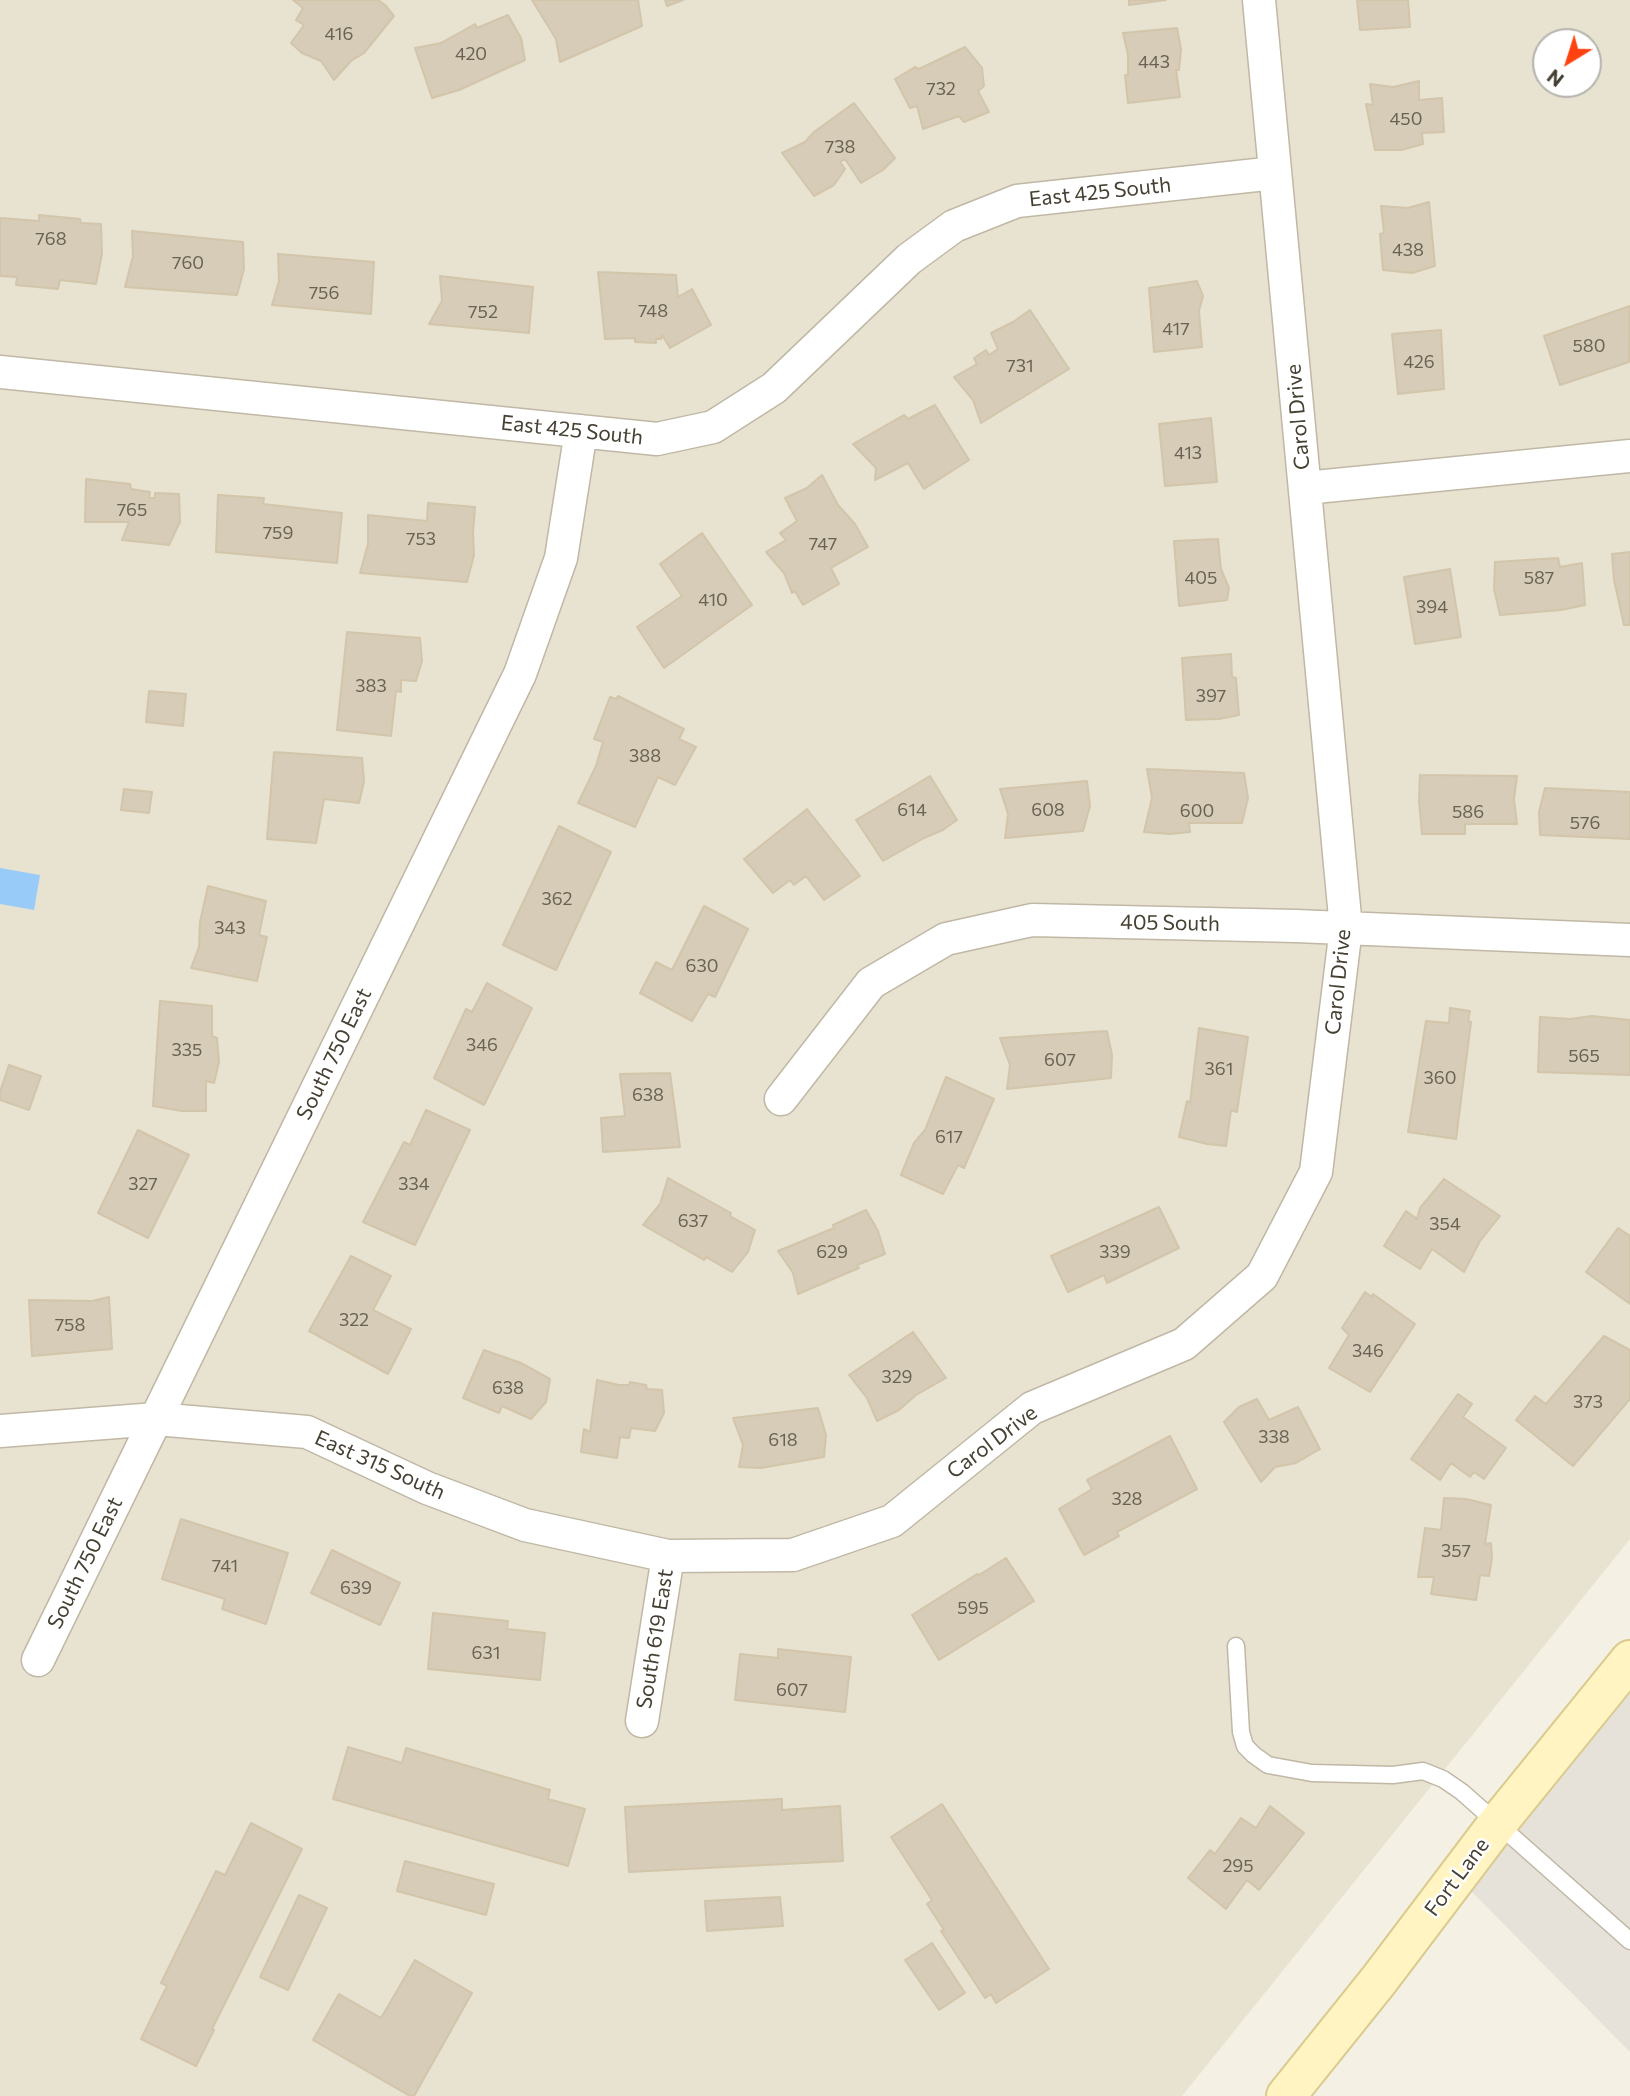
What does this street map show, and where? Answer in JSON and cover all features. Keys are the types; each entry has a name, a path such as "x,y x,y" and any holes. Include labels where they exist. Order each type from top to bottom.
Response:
{"main road":[{"name":"Fort Lane","path":"1286,2096 1379,1980 1497,1824 1630,1660"}],"street":[{"name":"Carol Drive","path":"668,1556 793,1555 891,1521 1032,1408 1184,1344 1262,1276 1316,1172 1346,928 1259,0"},
{"name":"East 425 South","path":"0,372 657,439 713,427 774,388 909,259 954,226 1017,201 1275,173"},
{"name":"South 750 East","path":"38,1660 520,674 561,558 581,431"},
{"path":"1305,488 1630,456"},
{"name":"405 South","path":"781,1099 871,983 946,939 1032,920 1346,928 1630,940"},
{"name":"East 315 South","path":"0,1431 156,1419 307,1432 427,1488 525,1525 668,1556"},
{"name":"South 619 East","path":"642,1721 668,1556"}],"lane":[{"path":"1236,1646 1241,1732 1245,1746 1261,1760 1268,1765 1288,1770 1337,1775 1392,1775 1423,1771 1446,1781 1630,1941"}],"shaded area":[{"path":"0,0 1630,0 1630,1539 1182,2096 0,2096"},
{"path":"1627,1692 1630,1695 1630,2052 1471,1891"}],"water":[{"path":"0,868 40,875 34,910 0,904"}],"building":[{"path":"293,0 378,0 394,16 364,53 351,61 334,80 321,61 302,53 291,43 304,25 296,20 303,8"},
{"path":"532,0 638,0 642,26 560,62 556,39"},
{"path":"665,0 683,0 667,6"},
{"path":"1129,0 1166,0 1129,5"},
{"path":"1357,0 1408,0 1410,27 1360,30"},
{"path":"508,15 521,38 525,60 459,90 432,98 415,48 441,43 475,24 477,28"},
{"path":"1177,28 1181,49 1179,70 1176,70 1180,97 1128,103 1125,75 1128,75 1128,55 1123,33"},
{"path":"965,47 982,68 984,86 978,91 989,112 964,122 959,116 923,129 917,106 910,108 895,79 915,67 919,69"},
{"path":"1419,81 1419,100 1442,98 1444,132 1422,133 1423,144 1401,150 1375,150 1366,104 1373,105 1370,84 1393,87"},
{"path":"854,103 895,158 883,170 861,183 845,159 840,162 845,169 834,185 814,196 782,153 805,142 814,132"},
{"path":"1429,202 1435,266 1412,273 1383,270 1380,234 1384,233 1381,206 1408,208"},
{"path":"39,215 101,224 102,254 96,284 60,280 58,289 16,285 17,277 0,276 0,218 39,221"},
{"path":"132,231 243,242 244,269 237,295 125,287 133,256"},
{"path":"278,254 374,262 371,314 272,305 279,281"},
{"path":"598,272 676,275 678,297 692,289 711,325 670,348 662,335 661,339 656,339 656,343 635,342 635,338 605,339"},
{"path":"440,276 533,287 529,333 429,324 442,301"},
{"path":"1197,281 1203,296 1199,311 1202,347 1154,352 1149,288"},
{"path":"1630,306 1629,362 1560,385 1544,336"},
{"path":"1030,310 1069,369 981,423 973,400 954,377 977,364 974,358 986,350 989,355 998,349 991,333"},
{"path":"1441,330 1444,389 1398,394 1392,334"},
{"path":"935,405 969,460 924,489 908,463 875,480 876,468 853,444 904,415 908,419"},
{"path":"1211,418 1217,482 1165,486 1159,424"},
{"path":"822,475 838,505 855,524 868,547 831,568 839,584 803,605 795,591 792,593 784,573 766,552 786,540 780,533 797,521 785,498 807,488"},
{"path":"86,479 130,484 131,489 150,492 149,498 155,498 155,493 179,494 180,522 169,545 122,540 129,522 85,522"},
{"path":"218,495 264,498 263,504 342,513 337,563 216,552"},
{"path":"428,503 475,507 474,555 467,582 360,573 368,544 368,515 427,521"},
{"path":"702,533 752,605 664,668 637,627 682,596 660,564"},
{"path":"1218,539 1221,569 1229,588 1227,600 1179,606 1174,541"},
{"path":"1630,552 1630,625 1624,625 1614,580 1612,554"},
{"path":"1558,558 1560,567 1582,563 1585,605 1561,610 1500,615 1494,589 1495,562"},
{"path":"1450,569 1461,637 1415,644 1404,577"},
{"path":"347,632 420,638 422,661 416,681 401,680 401,692 396,691 391,736 337,730"},
{"path":"1231,654 1239,715 1219,719 1186,720 1182,658"},
{"path":"149,691 186,694 183,726 146,722"},
{"path":"618,696 684,729 679,739 696,747 675,785 658,777 635,827 578,803 596,766 603,742 594,739 610,697 616,699"},
{"path":"274,752 362,758 364,782 359,803 324,799 316,843 267,839"},
{"path":"1147,769 1244,773 1248,798 1242,823 1189,823 1190,832 1144,832 1152,798"},
{"path":"1420,775 1517,776 1514,799 1517,824 1465,824 1465,834 1422,834"},
{"path":"930,776 957,820 883,861 856,820"},
{"path":"1087,781 1090,806 1083,831 1005,838 1008,814 1000,789"},
{"path":"1545,788 1630,792 1630,839 1540,835 1539,812"},
{"path":"124,789 152,792 149,813 121,810"},
{"path":"807,809 860,876 824,900 806,876 794,885 790,880 773,893 744,859"},
{"path":"559,826 611,852 556,970 503,945"},
{"path":"208,886 266,901 259,935 267,937 257,981 191,968 199,947 200,922"},
{"path":"704,906 748,929 715,997 708,994 692,1021 640,993 656,962 672,970"},
{"path":"487,983 532,1008 484,1105 434,1078 466,1009 472,1012"},
{"path":"160,1001 212,1006 212,1036 217,1038 219,1062 214,1083 206,1081 206,1111 182,1111 153,1106"},
{"path":"1450,1008 1470,1011 1468,1021 1471,1022 1456,1139 1408,1132 1426,1021 1449,1023"},
{"path":"1592,1016 1630,1020 1630,1075 1538,1072 1540,1017 1570,1019"},
{"path":"1199,1028 1248,1037 1237,1112 1231,1110 1226,1146 1179,1137 1187,1101 1190,1103"},
{"path":"1107,1031 1112,1055 1111,1078 1007,1089 1010,1065 1000,1038"},
{"path":"9,1065 41,1076 29,1110 0,1100"},
{"path":"670,1073 680,1147 603,1152 601,1118 625,1116 620,1074"},
{"path":"946,1077 994,1099 964,1168 958,1165 943,1194 901,1175 914,1143 925,1130"},
{"path":"426,1110 470,1130 415,1245 363,1222 404,1142 410,1145"},
{"path":"138,1130 189,1155 148,1238 98,1213"},
{"path":"668,1178 731,1213 730,1216 755,1230 748,1252 732,1272 706,1257 704,1260 643,1225 660,1204"},
{"path":"1444,1179 1500,1216 1480,1241 1464,1272 1432,1249 1420,1269 1384,1246 1406,1211 1417,1219 1420,1208"},
{"path":"1159,1207 1179,1248 1107,1283 1104,1275 1068,1292 1051,1256"},
{"path":"866,1210 878,1231 885,1254 798,1294 793,1273 778,1251 834,1228 833,1225"},
{"path":"1618,1228 1630,1236 1630,1304 1586,1272"},
{"path":"351,1256 391,1276 373,1310 411,1329 388,1374 309,1331"},
{"path":"1365,1292 1372,1297 1373,1294 1415,1324 1370,1392 1329,1368 1349,1335 1342,1328"},
{"path":"109,1297 112,1349 32,1356 29,1300 92,1301"},
{"path":"913,1332 946,1378 916,1395 899,1410 877,1421 867,1398 849,1375"},
{"path":"1604,1336 1630,1350 1630,1399 1573,1466 1516,1420 1535,1396 1546,1404"},
{"path":"484,1350 521,1363 550,1379 546,1402 531,1419 502,1406 499,1413 463,1398"},
{"path":"597,1380 619,1385 629,1385 630,1382 646,1385 647,1389 662,1390 664,1413 655,1431 631,1428 629,1438 620,1437 617,1458 581,1452 584,1429 590,1432"},
{"path":"1458,1394 1472,1404 1463,1417 1506,1448 1484,1479 1474,1472 1470,1477 1451,1463 1440,1480 1411,1459"},
{"path":"1257,1399 1269,1420 1298,1407 1320,1449 1296,1463 1275,1467 1261,1482 1224,1422 1239,1407"},
{"path":"818,1408 826,1435 824,1457 761,1468 739,1467 743,1445 733,1418"},
{"path":"1170,1436 1197,1489 1117,1532 1119,1536 1084,1555 1059,1509 1092,1489 1087,1480"},
{"path":"1444,1498 1466,1499 1491,1505 1485,1544 1491,1543 1492,1558 1489,1576 1480,1575 1476,1600 1431,1594 1434,1577 1418,1577 1425,1528 1441,1530"},
{"path":"181,1519 288,1553 266,1624 222,1609 225,1599 162,1579"},
{"path":"332,1550 400,1583 380,1625 311,1593"},
{"path":"1006,1558 1034,1601 939,1660 912,1615"},
{"path":"433,1613 508,1621 507,1629 545,1633 540,1680 428,1669"},
{"path":"778,1649 851,1657 845,1712 735,1700 740,1654 778,1658"},
{"path":"348,1747 402,1763 406,1748 550,1790 548,1799 585,1809 568,1866 333,1799"},
{"path":"782,1799 782,1810 840,1806 843,1861 629,1872 625,1807"},
{"path":"942,1804 1049,1969 996,2003 991,1994 985,1998 941,1931 944,1930 927,1904 932,1900 891,1837"},
{"path":"1270,1806 1304,1833 1259,1890 1247,1880 1226,1909 1188,1878 1210,1850 1215,1854 1241,1818 1256,1828"},
{"path":"251,1823 302,1849 196,2066 141,2039 167,1986 161,1983 216,1871 225,1875"},
{"path":"405,1861 494,1884 486,1915 397,1891"},
{"path":"299,1895 327,1908 288,1990 260,1977"},
{"path":"780,1897 783,1926 707,1931 705,1901"},
{"path":"932,1943 965,1993 939,2010 905,1960"},
{"path":"415,1960 472,1993 414,2096 410,2096 313,2040 339,1994 381,2018"}]}
